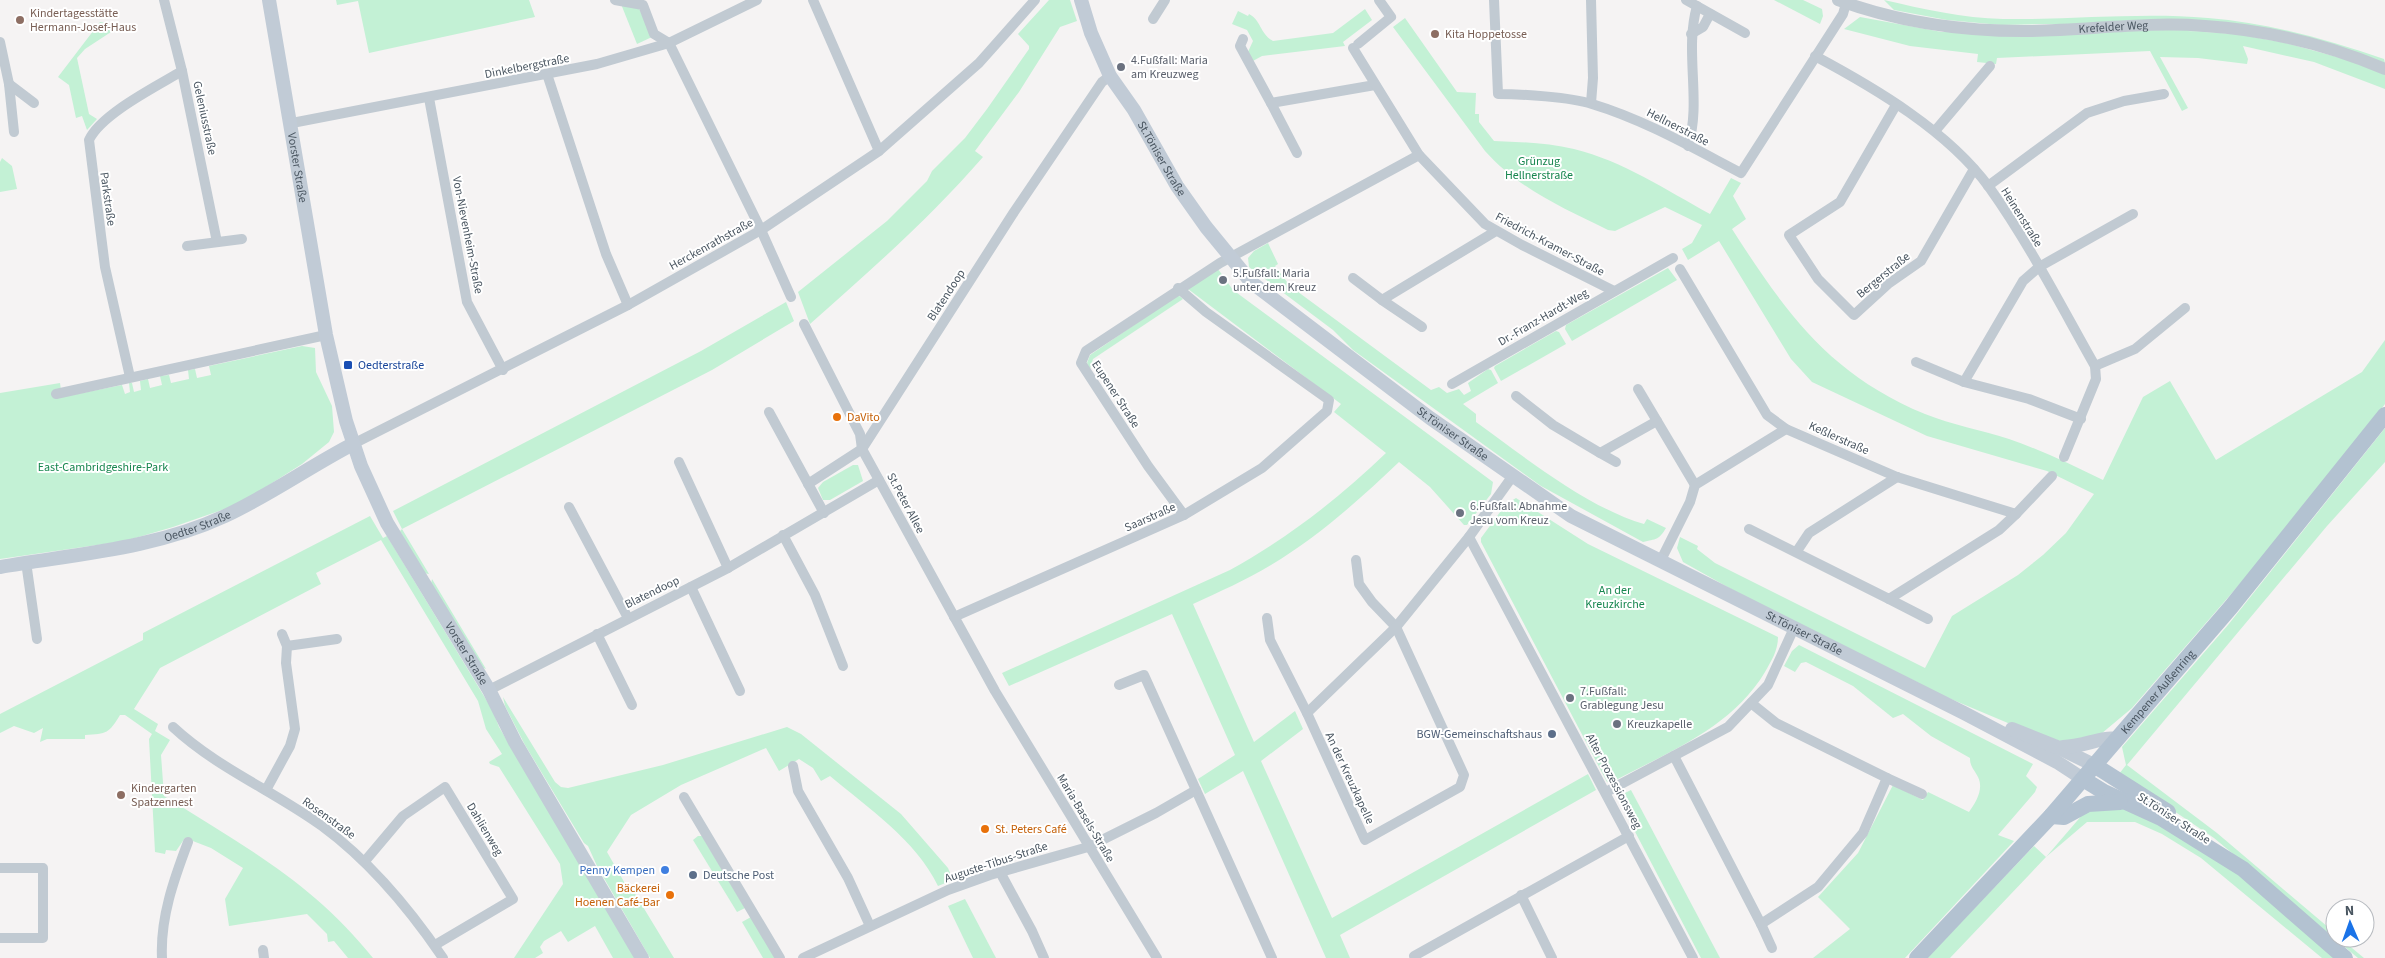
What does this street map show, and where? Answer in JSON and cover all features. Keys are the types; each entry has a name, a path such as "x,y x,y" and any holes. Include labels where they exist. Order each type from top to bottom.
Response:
{"main road":[{"name":"Vorster Straße","path":"269,0 292,123 326,335 353,444 387,523 489,690 515,742 642,958"},
{"name":"St.Töniser Straße","path":"1081,0 1091,33 1110,76 1134,110 1177,186 1230,258 1251,282 1430,418 1512,477 1571,516 1964,713 2056,762 2124,802 2180,830 2243,869"},
{"name":"Kempener Außenring","path":"1918,958 2051,816 2231,607 2385,415"},
{"name":"Oedter Straße","path":"0,567 105,551 170,537 223,517 289,483 353,444"},
{"name":"St.Töniser Straße","path":"1964,713 1981,717 2057,747 2094,765 2220,848 2345,958"},
{"path":"2057,747 2077,747 2108,737 2117,739"},
{"path":"2051,816 2064,817 2088,804 2124,802"}],"street":[{"name":"Geleniusstraße","path":"164,0 182,71 217,242"},
{"path":"615,0 642,2 654,34 669,43 762,230 791,297"},
{"name":"Dinkelbergstraße","path":"292,123 597,64 669,43 757,0"},
{"path":"813,0 879,151"},
{"name":"Herckenrathstraße","path":"353,444 503,370 628,305 762,230 879,151 979,63 1035,0"},
{"path":"1153,19 1165,0"},
{"name":"Friedrich-Kramer-Straße","path":"1380,0 1391,17 1356,46 1375,85 1419,155 1485,224 1614,291"},
{"name":"Hellnerstraße","path":"1494,0 1498,94 1515,94 1591,103 1640,122 1741,173 1843,14 1844,1"},
{"path":"1591,0 1593,78 1591,103"},
{"path":"1686,0 1745,33"},
{"name":"Krefelder Weg","path":"1844,1 1904,19 1993,30 2034,31 2175,24 2236,29 2308,43 2385,69"},
{"path":"1688,146 1693,130 1691,34 1697,6"},
{"path":"1691,34 1703,27 1710,14"},
{"path":"1243,39 1240,46 1245,58 1297,153"},
{"path":"0,42 9,84 14,132"},
{"name":"Heinenstraße","path":"1815,56 1935,131 1974,170 1988,186 2039,266 2095,366"},
{"path":"1935,131 1990,66"},
{"name":"Parkstraße","path":"130,376 105,267 88,140 94,128 112,114 182,71"},
{"path":"548,74 606,254 628,305"},
{"name":"Blatendoop","path":"808,484 862,449 1014,212 1102,82 1110,76"},
{"path":"9,84 34,103"},
{"path":"1271,103 1375,85"},
{"path":"1988,186 2087,112 2124,101 2164,94"},
{"name":"Von-Nievenheim-Straße","path":"429,98 467,302 503,370"},
{"name":"Bergerstraße","path":"1896,106 1840,202 1789,235 1818,279 1854,315 1888,284 1921,261 1974,170"},
{"name":"Eupener Straße","path":"1184,515 1148,466 1082,363 1086,351 1178,288 1419,155"},
{"path":"1964,382 2023,281 2039,266 2133,214"},
{"path":"1382,300 1496,231"},
{"path":"187,246 242,239"},
{"name":"Dr.-Franz-Hardt-Weg","path":"1452,384 1673,258"},
{"name":"Keßlerstraße","path":"1680,269 1768,415 1786,429 1898,477 2016,514"},
{"path":"1352,278 1422,327"},
{"name":"Saarstraße","path":"954,617 1184,515 1262,468 1327,411 1328,400 1206,312 1178,288"},
{"path":"2064,457 2096,379 2095,366 2134,349 2185,308"},
{"name":"St.Peter Allee","path":"804,324 860,434 862,449 995,691"},
{"path":"56,394 130,376 326,335"},
{"path":"1916,362 1964,382 2029,399 2081,419"},
{"path":"1638,389 1695,485"},
{"path":"1516,396 1553,425 1616,462"},
{"path":"769,412 824,512"},
{"path":"1600,453 1657,421"},
{"path":"1661,560 1690,502 1695,485 1786,429"},
{"path":"679,462 728,568"},
{"path":"1889,599 1999,530 2052,476"},
{"path":"1307,712 1396,627 1468,537 1512,477"},
{"path":"1797,551 1809,533 1898,477"},
{"name":"Blatendoop","path":"489,690 728,568 879,480"},
{"path":"569,507 628,618"},
{"path":"1749,529 1797,551 1928,619"},
{"path":"783,535 815,595 843,666"},
{"name":"Alter Prozessionsweg","path":"1468,537 1606,792 1692,958"},
{"name":"An der Kreuzkapelle","path":"1267,618 1270,640 1307,712 1365,840 1460,787 1464,775 1396,627 1372,602 1359,584 1356,560"},
{"path":"26,562 37,639"},
{"path":"692,587 740,691"},
{"path":"1606,792 1728,727 1768,685 1794,628"},
{"path":"266,790 290,746 295,729 286,663 287,646 282,634"},
{"path":"597,634 632,704"},
{"path":"287,646 337,639"},
{"path":"1119,685 1144,675 1272,958"},
{"name":"Maria-Basels-Straße","path":"995,691 1157,958"},
{"path":"1751,703 1776,723 1922,794"},
{"name":"Rosenstraße","path":"173,727 194,746 322,826 365,861 410,911 443,958"},
{"path":"1674,756 1772,948"},
{"path":"793,766 798,792 848,878 870,926"},
{"path":"1760,924 1818,887 1863,832 1887,778"},
{"name":"Dahlienweg","path":"365,861 403,816 445,788 513,899 434,945"},
{"name":"Auguste-Tibus-Straße","path":"803,958 948,890 1000,872 1088,847 1196,790"},
{"path":"684,797 780,958"},
{"path":"1414,958 1414,956 1521,895 1628,836"},
{"path":"162,958 161,937 173,885 188,842"},
{"path":"0,868 43,868 44,938 0,938"},
{"path":"1000,872 1032,931 1044,958"},
{"path":"1521,895 1552,958"}],"green space":[{"path":"336,0 529,0 535,17 369,53 358,1 337,5"},
{"path":"1049,0 1070,0 1077,21 1060,27 1019,92 975,151 983,157 878,264 810,324 798,292 887,221 927,181 932,171 965,138 1029,49 1029,46 1018,34"},
{"path":"1774,0 1803,0 1822,9 1823,16 1820,24"},
{"path":"1884,0 1943,13 2003,19 2182,16 2231,20 2275,28 2341,45 2384,59 2385,63 2305,37 2046,24 2001,25 1947,20 1894,10"},
{"path":"621,4 638,6 652,37 637,44"},
{"path":"1365,9 1372,20 1343,42 1345,46 1262,56 1251,62 1247,54 1253,41 1247,30 1232,24 1238,11 1248,16 1249,14 1256,20 1265,35 1273,41 1333,33"},
{"path":"1860,17 1942,32 2171,30 2237,34 2286,43 2348,60 2385,74 2385,89 2314,62 2243,46 2248,59 2247,64 2198,58 2160,57 2188,108 2182,111 2150,51 1997,58 1996,64 1977,62 1978,54 1910,46 1844,29"},
{"name":"Grünzug Hellnerstraße","path":"1405,18 1457,92 1476,93 1475,114 1479,114 1479,122 1494,141 1554,145 1592,154 1644,177 1710,214 1731,178 1741,183 1733,196 1746,219 1732,229 1771,288 1791,314 1836,360 1862,380 1891,398 1925,414 2021,443 2103,480 2143,397 2170,381 2216,460 2362,372 2385,340 2385,404 2292,524 2132,708 2101,734 2063,742 2015,726 1939,694 1756,603 1683,562 1677,548 1680,537 1698,546 1697,549 1715,563 1925,668 1952,616 2018,575 2043,555 2066,533 2094,494 2047,471 1927,436 1812,382 1791,359 1719,241 1688,260 1682,249 1692,243 1702,225 1665,207 1615,231 1608,230 1527,187 1485,151 1393,27"},
{"path":"100,22 106,23 111,32 85,49 77,58 89,114 97,119 87,130 82,116 76,118 69,85 58,77"},
{"path":"2,158 12,166 17,189 0,192 0,162"},
{"path":"1268,243 1278,264 1275,266 1290,286 1431,390 1439,387 1447,393 1459,389 1464,395 1471,391 1468,383 1488,369 1491,370 1498,383 1463,404 1476,414 1476,422 1579,494 1601,506 1644,524 1647,519 1666,528 1664,532 1657,538 1643,542 1541,486 1353,350 1333,330 1249,267 1248,258 1254,251"},
{"path":"1668,268 1677,280 1572,341 1565,329 1566,325"},
{"path":"1218,269 1233,290 1493,482 1491,494 1467,525 1464,525 1430,487 1399,462 1338,517 1288,554 1252,576 1193,604 1254,742 1295,711 1303,729 1261,761 1332,918 1588,774 1596,790 1340,935 1350,958 1326,958 1243,771 1205,794 1198,779 1235,755 1172,614 1009,686 1002,673 1230,570 1251,558 1312,517 1386,453 1334,412 1341,404 1188,289"},
{"path":"1178,295 1183,299 1093,359 1090,369 1087,363 1090,355"},
{"path":"786,302 794,321 712,370 402,529 393,511 701,351"},
{"path":"1556,331 1559,332 1566,344 1501,381 1494,368 1495,366"},
{"name":"East-Cambridgeshire-Park","path":"302,346 315,348 316,372 332,406 334,432 329,442 302,464 239,504 173,527 125,541 0,559 0,393 60,383 62,397 122,385 125,394 130,392 129,383 132,383 134,392 141,390 140,381 148,379 150,388 162,385 160,376 169,375 171,383 189,379 188,370 195,369 197,378 211,375 209,366"},
{"path":"2385,428 2385,462 2327,526 2127,765 2217,833 2325,925 2325,930 2214,838 2119,774 2126,765 2122,747 2228,625"},
{"path":"853,465 858,465 863,481 830,500 823,500 818,488 823,482"},
{"name":"An der Kreuzkirche","path":"1516,498 1588,544 1778,637 1777,647 1772,660 1751,692 1734,709 1696,738 1610,783 1607,782 1481,542 1481,538 1506,504"},
{"path":"370,516 383,538 387,536 493,711 499,727 636,958 613,958 595,926 568,942 561,931 544,941 540,947 543,953 535,958 514,958 563,884 560,864 499,767 490,764 489,762 502,754 486,729 478,701 381,540 316,573 321,584 160,668 134,709 158,724 155,731 170,740 161,755 164,796 249,849 302,887 350,932 373,958 348,958 334,941 328,942 327,934 307,914 229,926 225,899 243,868 211,848 185,838 176,851 166,850 165,854 155,852 149,739 152,734 125,715 120,715 113,726 107,731 85,735 85,739 47,739 40,742 43,728 34,733 14,726 0,733 0,714 143,640 143,633"},
{"path":"402,529 429,574 423,573 400,531"},
{"path":"432,579 486,669 481,667 431,584"},
{"path":"1799,645 2033,764 2026,776 2037,787 2035,792 1998,835 2014,841 1905,958 1813,958 1850,929 1818,897 1858,853 1893,785 1923,800 1928,792 1969,812 1980,791 1980,782 1971,766 1970,758 1931,736 1903,714 1893,718 1853,686 1806,662 1801,663 1795,672 1784,666 1792,651"},
{"path":"503,697 555,782 561,787 568,788 663,765 787,727 801,734 901,814 948,868 953,880 938,886 929,869 904,839 830,776 821,781 813,768 799,759 779,771 766,748 681,785 631,815 607,852 631,894 634,892 674,958 650,958 597,866 588,846 584,843 525,745 505,706"},
{"path":"1631,790 1720,958 1701,958 1619,801 1621,795"},
{"path":"2089,807 2133,809 2230,866 2325,945 2325,948 2328,948 2340,958 2322,958 2201,858 2162,834 2135,822 2087,822 2046,857"},
{"path":"698,836 702,836 745,908 737,912 693,840"},
{"path":"2034,846 2046,857 1950,958 1927,958"},
{"path":"965,899 996,958 973,958 948,906"},
{"path":"751,917 775,958 763,958 742,922"},
{"path":"2346,948 2352,948 2364,958 2358,958"}],"place":[{"name":"Kindertagesstätte Hermann-Josef-Haus","path":"20,20"},
{"name":"Kita Hoppetosse","path":"1435,34"},
{"name":"4.Fußfall: Maria am Kreuzweg","path":"1121,67"},
{"name":"5.Fußfall: Maria unter dem Kreuz","path":"1223,280"},
{"name":"Oedterstraße","path":"348,365"},
{"name":"DaVito","path":"837,417"},
{"name":"6.Fußfall: Abnahme Jesu vom Kreuz","path":"1460,513"},
{"name":"7.Fußfall: Grablegung Jesu","path":"1570,698"},
{"name":"Kreuzkapelle","path":"1617,724"},
{"name":"BGW-Gemeinschaftshaus","path":"1552,734"},
{"name":"Kindergarten Spatzennest","path":"121,795"},
{"name":"St. Peters Café","path":"985,829"},
{"name":"Penny Kempen","path":"665,870"},
{"name":"Deutsche Post","path":"693,875"},
{"name":"Bäckerei Hoenen Café-Bar","path":"670,895"}]}
